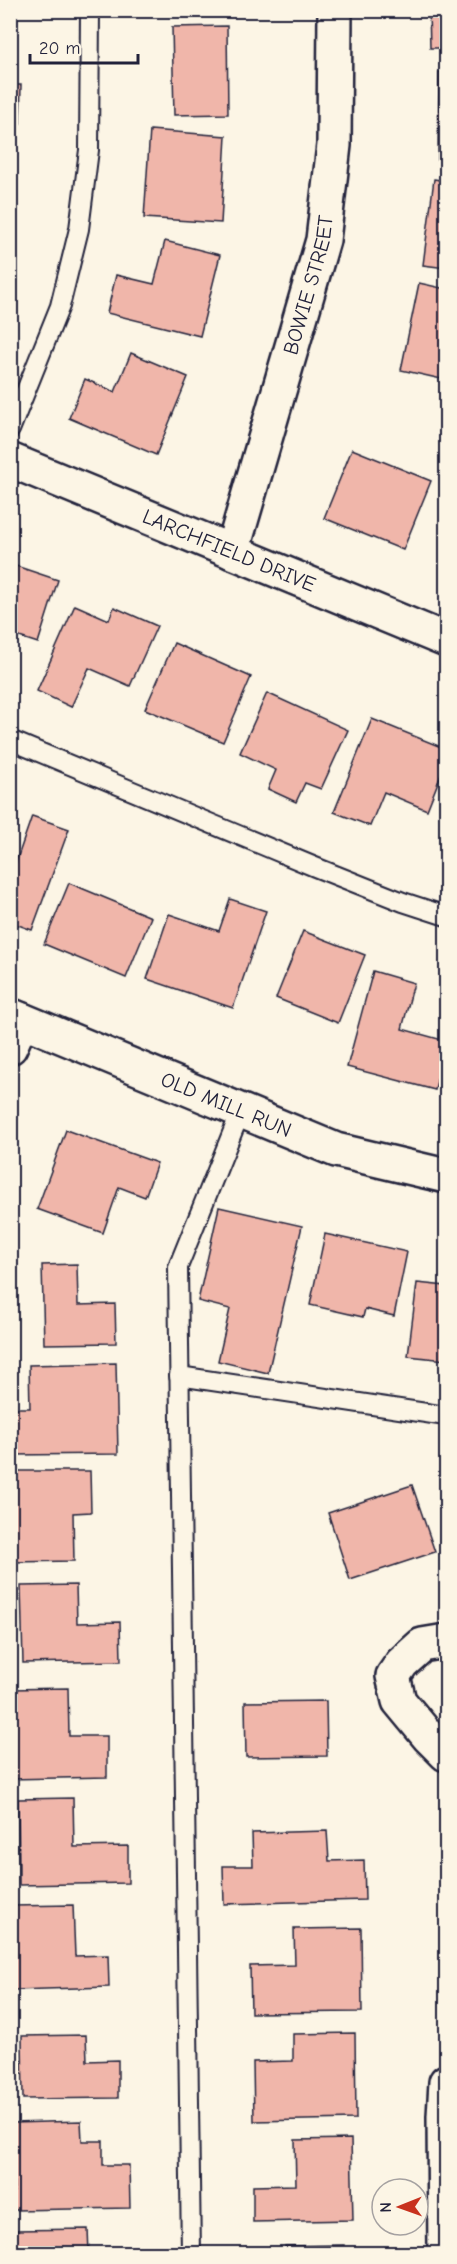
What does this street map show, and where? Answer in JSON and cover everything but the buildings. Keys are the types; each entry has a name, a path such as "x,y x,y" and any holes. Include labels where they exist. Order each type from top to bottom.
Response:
{"street":[{"name":"BOWIE STREET","path":"232,552 323,240 334,145 335,10"},
{"name":"LARCHFIELD DRIVE","path":"10,460 447,640"},
{"name":"OLD MILL RUN","path":"14,1027 241,1111 336,1150 447,1176"},
{"path":"447,1641 422,1645 402,1663 393,1676 399,1701 428,1736 447,1754"},
{"path":"445,2253 444,2116 447,2082"}],"lane":[{"path":"10,430 60,306 79,229 89,150 90,10"},
{"path":"10,740 326,872 403,903 447,916"},
{"path":"191,2253 178,1267 241,1111"},
{"path":"179,1376 447,1416"}]}
